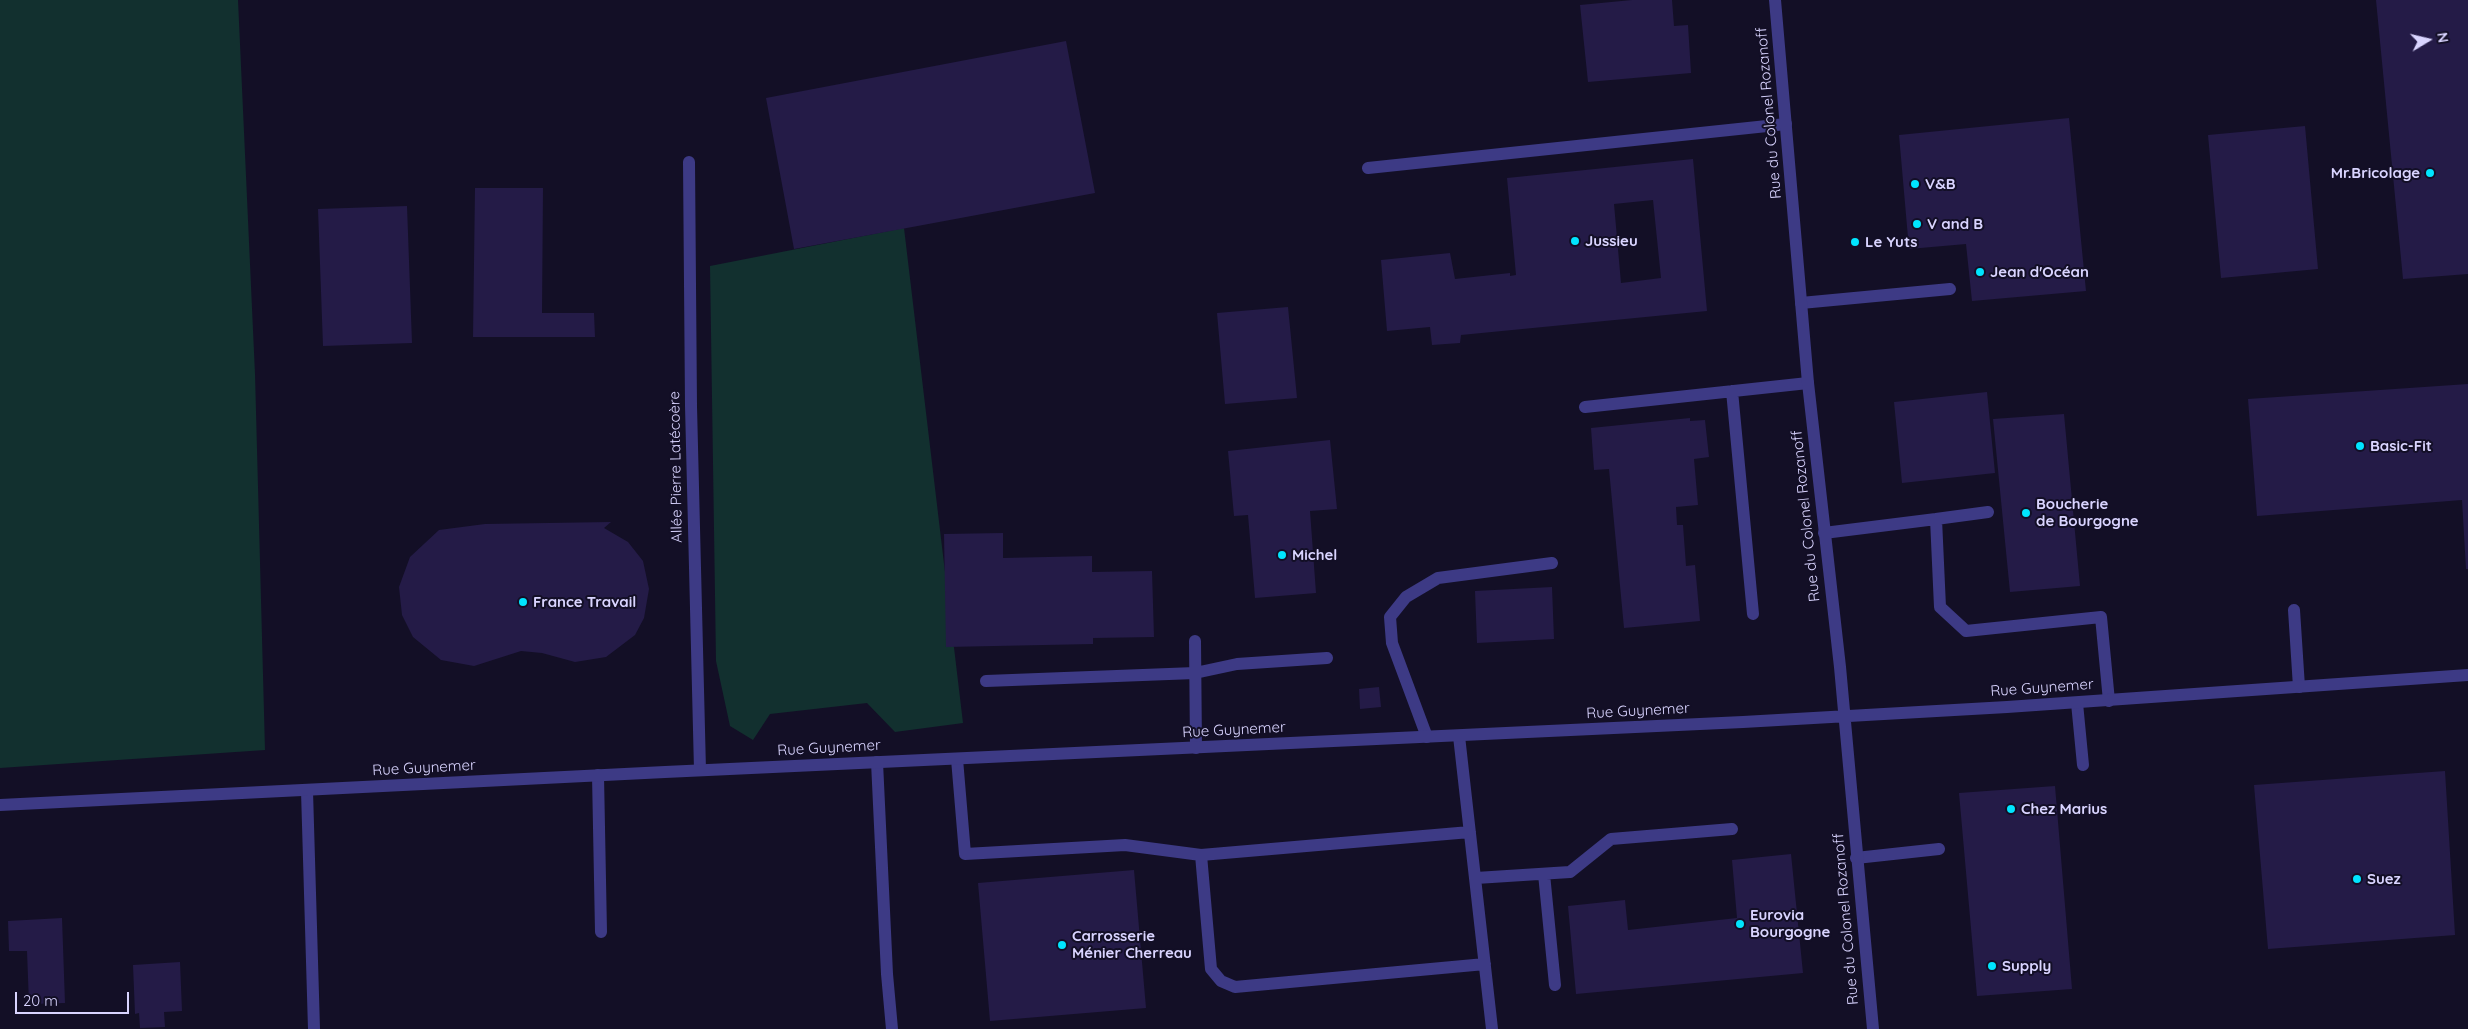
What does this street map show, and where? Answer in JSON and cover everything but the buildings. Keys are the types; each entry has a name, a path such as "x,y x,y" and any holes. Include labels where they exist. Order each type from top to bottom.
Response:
{"street":[{"name":"Rue du Colonel Rozanoff","path":"1775,0 1808,383 1844,716 1873,1029"},
{"path":"1368,168 1786,124"},
{"name":"Allée Pierre Latécoère","path":"688,162 691,406 700,770"},
{"path":"1801,303 1950,289"},
{"path":"1586,407 1808,383"},
{"path":"1732,391 1753,614"},
{"path":"1824,533 1988,512"},
{"path":"1936,519 1940,607 1966,630 2101,617 2109,700"},
{"path":"1427,737 1392,643 1390,617 1406,597 1438,578 1552,563"},
{"path":"2294,610 2299,687"},
{"path":"1195,641 1196,748"},
{"path":"986,681 1195,673 1237,664 1327,658"},
{"name":"Rue Guynemer","path":"0,805 1844,716 2468,675"},
{"path":"2078,702 2083,765"},
{"path":"1459,736 1492,1029"},
{"path":"957,759 965,854 1125,845 1201,855 1470,832"},
{"path":"877,762 887,974 892,1029"},
{"path":"598,775 601,932"},
{"path":"307,791 314,1029"},
{"path":"1476,878 1570,872 1611,839 1732,829"},
{"path":"1856,858 1938,849"},
{"path":"1201,855 1211,969 1221,981 1235,987 1485,964"},
{"path":"1544,874 1555,984"}],"green space":[{"path":"0,0 238,0 255,374 265,750 0,768"},
{"path":"904,228 963,723 895,732 867,703 770,714 753,740 730,726 716,661 710,266"}],"place":[{"name":"Mr.Bricolage","path":"2430,173"},
{"name":"V&B","path":"1915,184"},
{"name":"V and B","path":"1917,224"},
{"name":"Jussieu","path":"1575,241"},
{"name":"Le Yuts","path":"1855,242"},
{"name":"Jean d'Océan","path":"1980,272"},
{"name":"Basic-Fit","path":"2360,446"},
{"name":"Boucherie de Bourgogne","path":"2026,513"},
{"name":"Michel","path":"1282,555"},
{"name":"France Travail","path":"523,602"},
{"name":"Chez Marius","path":"2011,809"},
{"name":"Suez","path":"2357,879"},
{"name":"Eurovia Bourgogne","path":"1740,924"},
{"name":"Carrosserie Ménier Cherreau","path":"1062,945"},
{"name":"Supply","path":"1992,966"}]}
